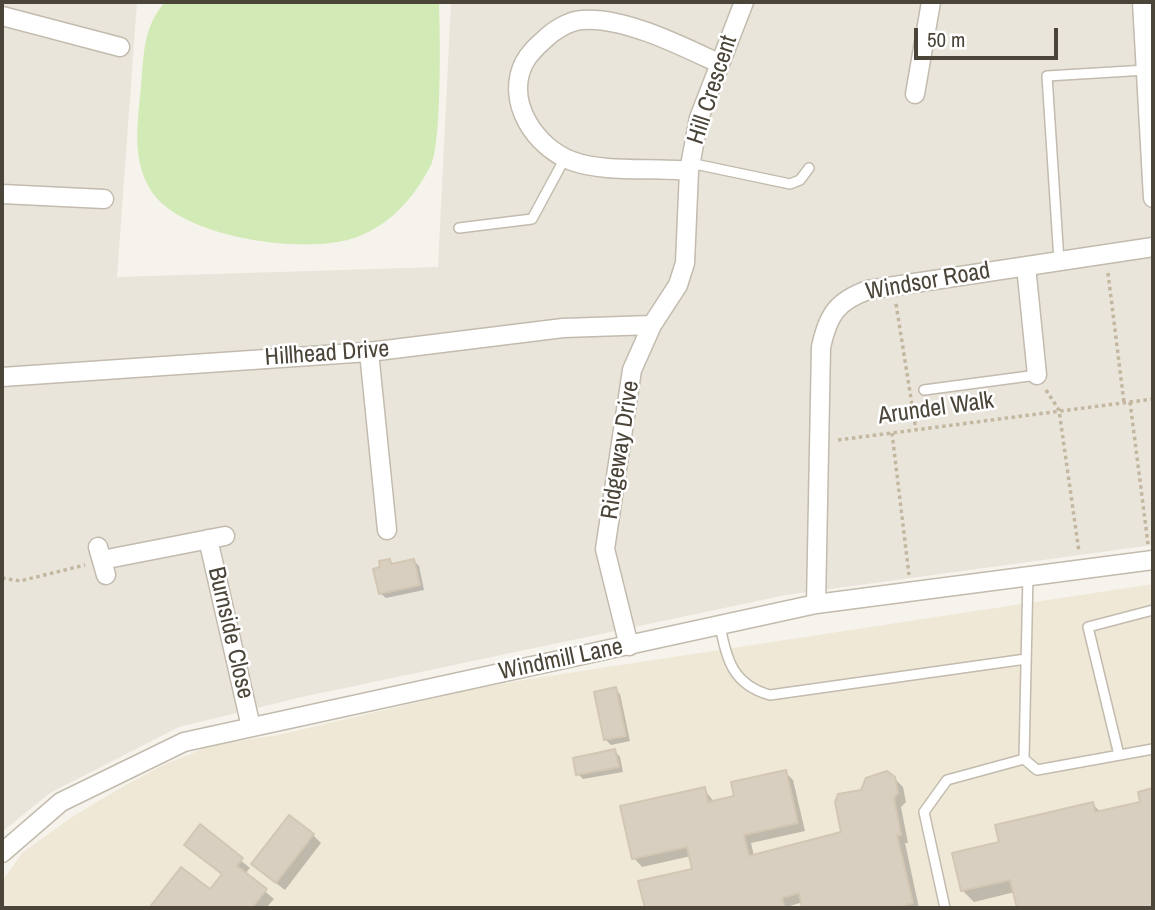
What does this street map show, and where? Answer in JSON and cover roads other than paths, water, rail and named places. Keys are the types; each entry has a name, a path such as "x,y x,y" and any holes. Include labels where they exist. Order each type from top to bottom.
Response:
{"street":[{"name":"Hill Crescent","path":"685,263 689,167 699,118 718,63 744,2"},
{"path":"915,94 931,2"},
{"path":"1142,2 1153,198"},
{"path":"2,16 120,47"},
{"path":"689,167 596,166 565,158 532,132 522,113 522,66 528,55 553,32 579,20 600,19 718,63"},
{"path":"2,194 104,199"},
{"name":"Windsor Road","path":"816,604 821,347 826,324 845,298 868,290 1153,247"},
{"name":"Ridgeway Drive","path":"629,646 606,549 632,370 652,325 678,285 685,263"},
{"path":"1026,266 1037,376"},
{"name":"Hillhead Drive","path":"2,377 369,352 563,327 652,325"},
{"path":"369,352 387,530"},
{"name":"Burnside Close","path":"102,561 216,537 251,727"},
{"name":"Windmill Lane","path":"2,853 61,802 184,742 816,604 1152,560"}],"lane":[{"path":"1059,261 1046,76 1146,70"},
{"path":"458,228 532,219 565,158"},
{"path":"689,167 790,184 800,180 809,168"},
{"path":"923,390 1037,376"},
{"path":"1024,759 1028,575"},
{"path":"1119,755 1088,627 1153,610"},
{"path":"720,625 726,659 736,677 755,691 769,695 1026,659"},
{"path":"1024,759 1037,770 1153,749"},
{"path":"945,908 924,812 947,780 1024,759"}]}
